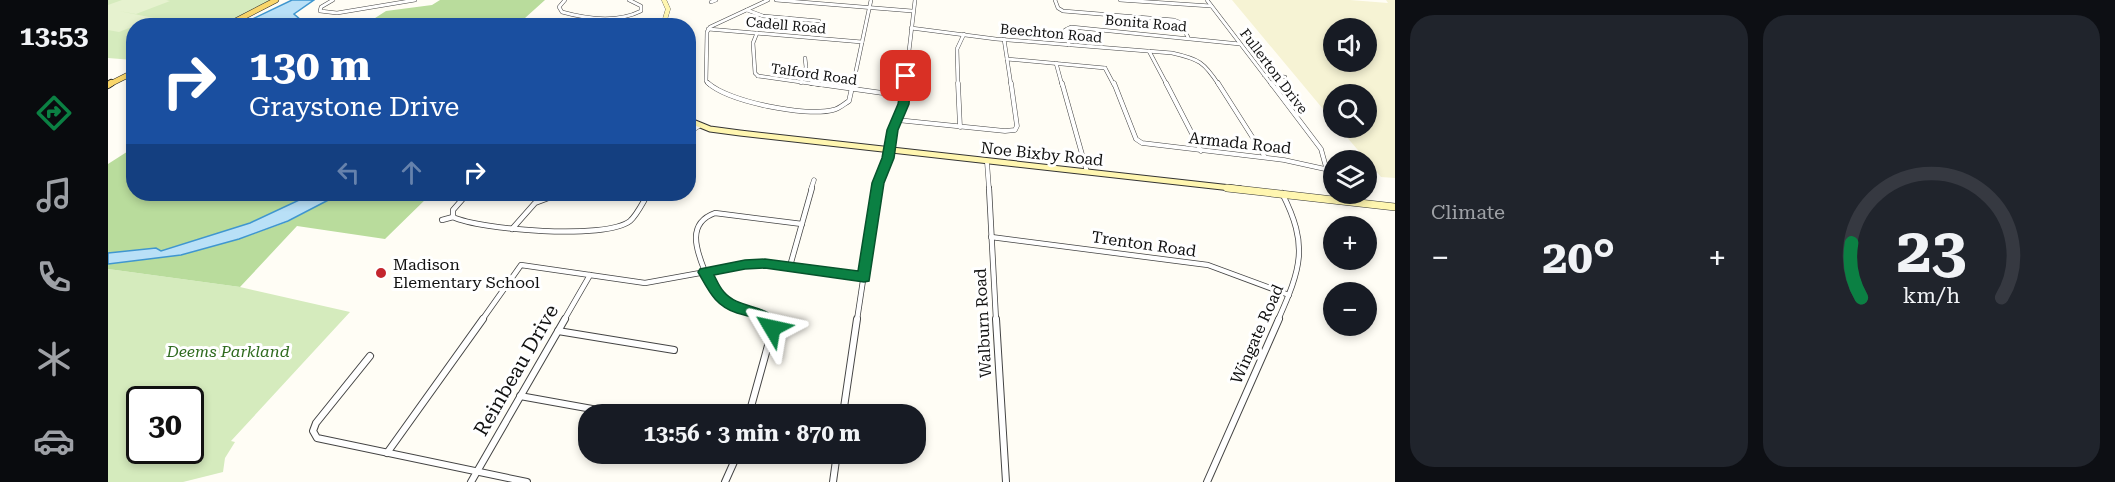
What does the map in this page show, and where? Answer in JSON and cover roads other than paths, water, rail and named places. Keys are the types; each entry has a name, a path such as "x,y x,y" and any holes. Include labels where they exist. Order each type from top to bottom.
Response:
{"main road":[{"path":"241,18 276,0"},
{"path":"108,85 126,76"}],"street":[{"path":"333,0 320,10 337,13 416,0"},
{"path":"560,10 559,6 565,0"},
{"path":"554,12 560,10 570,14 625,18 637,14 642,9 630,0"},
{"path":"664,0 668,9 665,18"},
{"path":"711,2 717,0"},
{"path":"768,0 717,21 708,29 705,75 707,84 715,90 746,101 817,111 836,110 847,104 871,0"},
{"path":"776,0 912,11"},
{"path":"845,404 878,183 904,96 915,0"},
{"path":"1055,0 1059,10 1175,19 1188,37"},
{"path":"1120,0 1212,6"},
{"name":"Fullerton Drive","path":"1207,0 1323,153"},
{"path":"376,1 377,6"},
{"path":"747,10 763,16 819,21"},
{"name":"Bonita Road","path":"1070,45 1064,27 1188,37 1240,44"},
{"name":"Beechton Road","path":"911,28 1191,56 1200,60 1208,68 1265,157"},
{"name":"Cadell Road","path":"708,29 862,42"},
{"name":"Talford Road","path":"757,33 753,45 756,77 904,96"},
{"path":"960,127 957,49 964,34"},
{"path":"897,120 1016,130 1004,39"},
{"path":"1149,51 1201,151"},
{"path":"801,83 806,67 805,58"},
{"path":"1007,59 1056,63 1087,172"},
{"name":"Armada Road","path":"1056,63 1106,68 1139,144 1265,157 1323,169"},
{"path":"1264,75 1285,77"},
{"name":"Noe Bixby Road","path":"696,124 721,131 889,151 1282,193 1323,195"},
{"name":"Walburn Road","path":"987,162 1005,482"},
{"path":"790,266 814,180"},
{"name":"Wingate Road","path":"1207,482 1297,278 1301,246 1294,217 1282,193"},
{"path":"453,217 453,210 461,201"},
{"path":"512,229 529,208 540,201"},
{"path":"442,220 453,217 461,222 548,232 624,229 644,201"},
{"name":"Noe Bixby Road","path":"1377,203 1395,207"},
{"path":"752,404 772,331 771,325 764,316 723,300 715,293 694,241 702,221 708,214 724,213 802,224"},
{"name":"Trenton Road","path":"991,237 1208,265 1289,295"},
{"path":"387,453 521,265 645,283 755,263 864,277"},
{"name":"Reinbeau Drive","path":"471,482 590,275"},
{"path":"558,331 674,350"},
{"path":"370,356 314,427 314,435 321,440 527,482"},
{"path":"520,396 578,406"},
{"path":"725,482 733,464"},
{"path":"833,482 835,464"}],"water":[{"path":"292,0 314,0 294,14 299,18 255,18"},
{"path":"297,201 327,201 288,221 239,239 181,255 108,264 108,253 156,248 161,251 250,223"}],"place":[{"name":"Madison Elementary School","path":"381,273"}],"park label":[{"name":"Deems Parkland","path":"228,351"}]}
